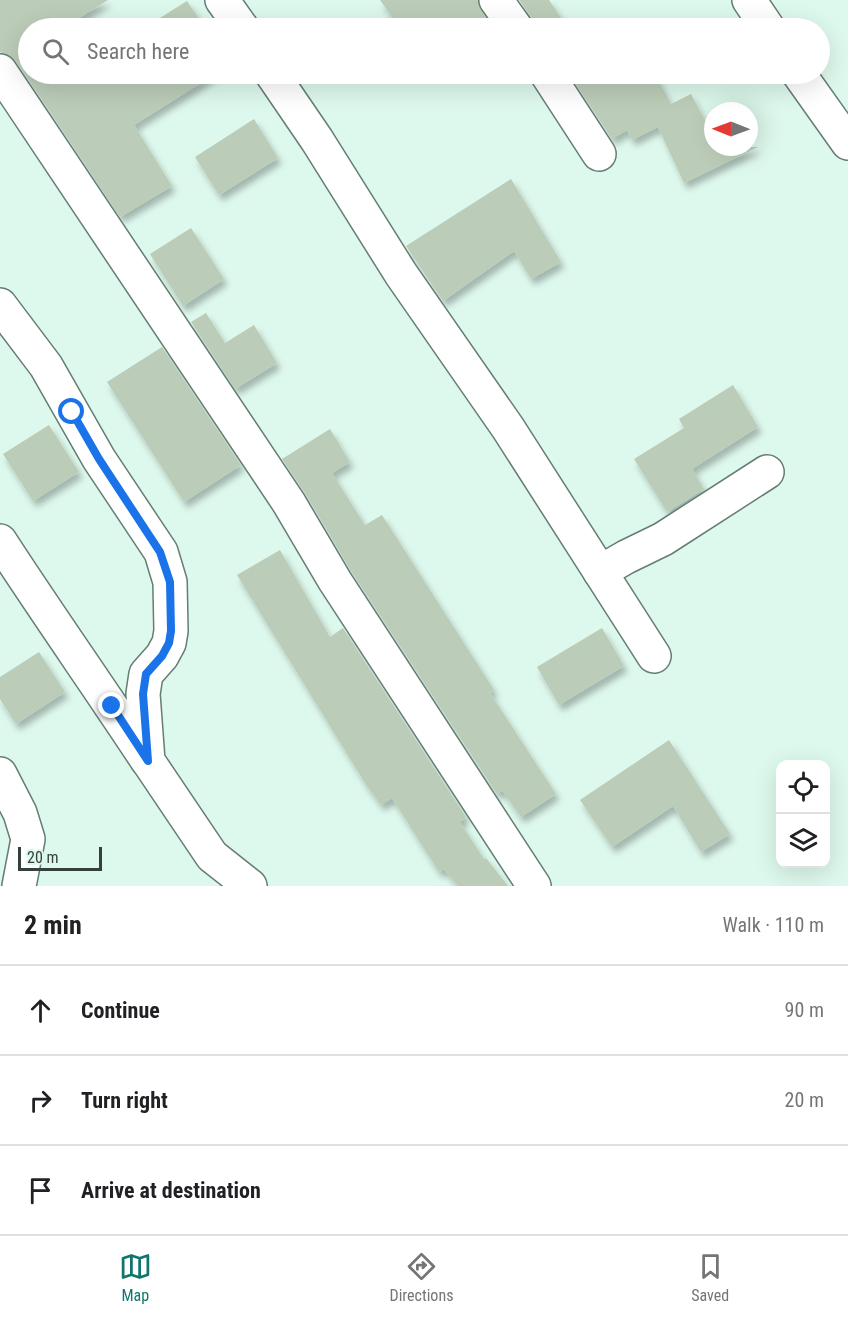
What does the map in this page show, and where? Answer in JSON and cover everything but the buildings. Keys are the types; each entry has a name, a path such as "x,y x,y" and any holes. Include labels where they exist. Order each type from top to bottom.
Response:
{"street":[{"path":"222,0 235,18"},
{"path":"496,0 509,18"},
{"path":"748,0 761,18"},
{"path":"0,71 290,503 335,581 534,886"},
{"path":"279,84 317,140 401,274 508,428 654,656"},
{"path":"554,84 599,154"},
{"path":"807,84 848,143"},
{"path":"0,305 46,366 99,459 160,552 170,582 171,631 169,643 162,656 146,674 143,694 148,761"},
{"path":"600,572 626,556 663,540 767,472"},
{"path":"0,541 212,856 250,886"},
{"path":"0,774 20,813 28,839 19,886"}],"route":[{"path":"72,412 99,459 160,552 170,582 171,631 169,643 162,656 146,674 143,694 148,761 112,706"}]}
